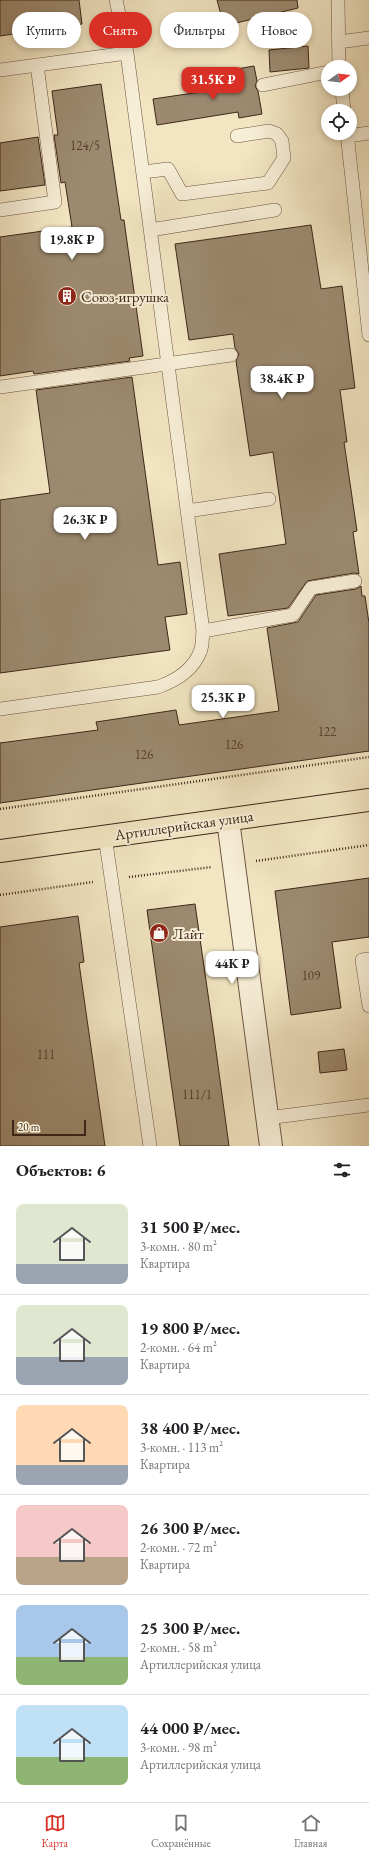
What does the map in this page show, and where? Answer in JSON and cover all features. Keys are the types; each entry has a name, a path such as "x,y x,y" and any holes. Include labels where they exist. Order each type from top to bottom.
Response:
{"main road":[{"name":"Артиллерийская улица","path":"0,851 369,800"}],"street":[{"path":"228,820 271,1146"}],"lane":[{"path":"0,709 158,687 175,681 189,669 200,652 203,631 169,364 127,53 116,0"},
{"path":"338,0 339,60"},
{"path":"339,42 369,38"},
{"path":"0,70 127,53"},
{"path":"0,210 55,202 37,65"},
{"path":"262,85 321,73"},
{"path":"143,172 168,168 182,194 268,183 284,158 282,141 277,134 269,131 237,136"},
{"path":"357,134 369,133"},
{"path":"349,140 366,290 369,335"},
{"path":"150,230 276,210"},
{"path":"0,387 231,355"},
{"path":"187,511 269,499"},
{"path":"203,631 293,615 311,588 355,581"},
{"path":"105,836 150,1146"},
{"path":"369,959 362,960 369,1006"},
{"path":"267,1118 369,1104"}],"path":[{"path":"0,809 369,757"},
{"path":"0,895 369,845"}],"building":[{"path":"0,0 79,0 80,12 12,12 12,34 0,36"},
{"path":"217,0 297,0 298,8 282,12 247,12 247,20 239,22 239,12 220,12"},
{"path":"308,48 309,68 270,72 269,50"},
{"path":"254,66 257,81 255,86 258,91 262,114 239,118 238,112 157,125 153,99 234,87 231,70"},
{"name":"Союз-игрушка","path":"101,84 121,220 124,220 143,356 129,358 130,361 34,374 33,371 0,376 0,237 72,227 65,182 61,183 54,135 58,135 52,91"},
{"path":"38,137 45,185 0,191 0,143"},
{"path":"311,225 321,289 342,286 355,388 340,390 347,442 344,442 357,531 353,532 359,574 354,573 307,581 288,608 228,616 219,554 286,544 273,452 250,456 236,361 239,354 235,348 233,334 189,340 175,244"},
{"path":"132,377 158,565 180,562 187,614 165,617 170,650 0,673 0,500 50,493 36,390"},
{"path":"361,586 362,596 365,596 369,623 369,751 0,803 0,743 98,730 96,722 176,710 179,725 279,711 267,628 298,622 316,595 356,589"},
{"path":"369,878 369,937 332,942 341,1008 291,1015 275,891"},
{"path":"195,904 229,1146 180,1146 147,910"},
{"path":"78,916 84,962 79,963 105,1146 0,1146 0,927"},
{"path":"344,1049 347,1070 320,1073 318,1052"}],"place":[{"name":"Союз-игрушка","path":"67,296"},
{"name":"Лайт","path":"159,933"}]}
